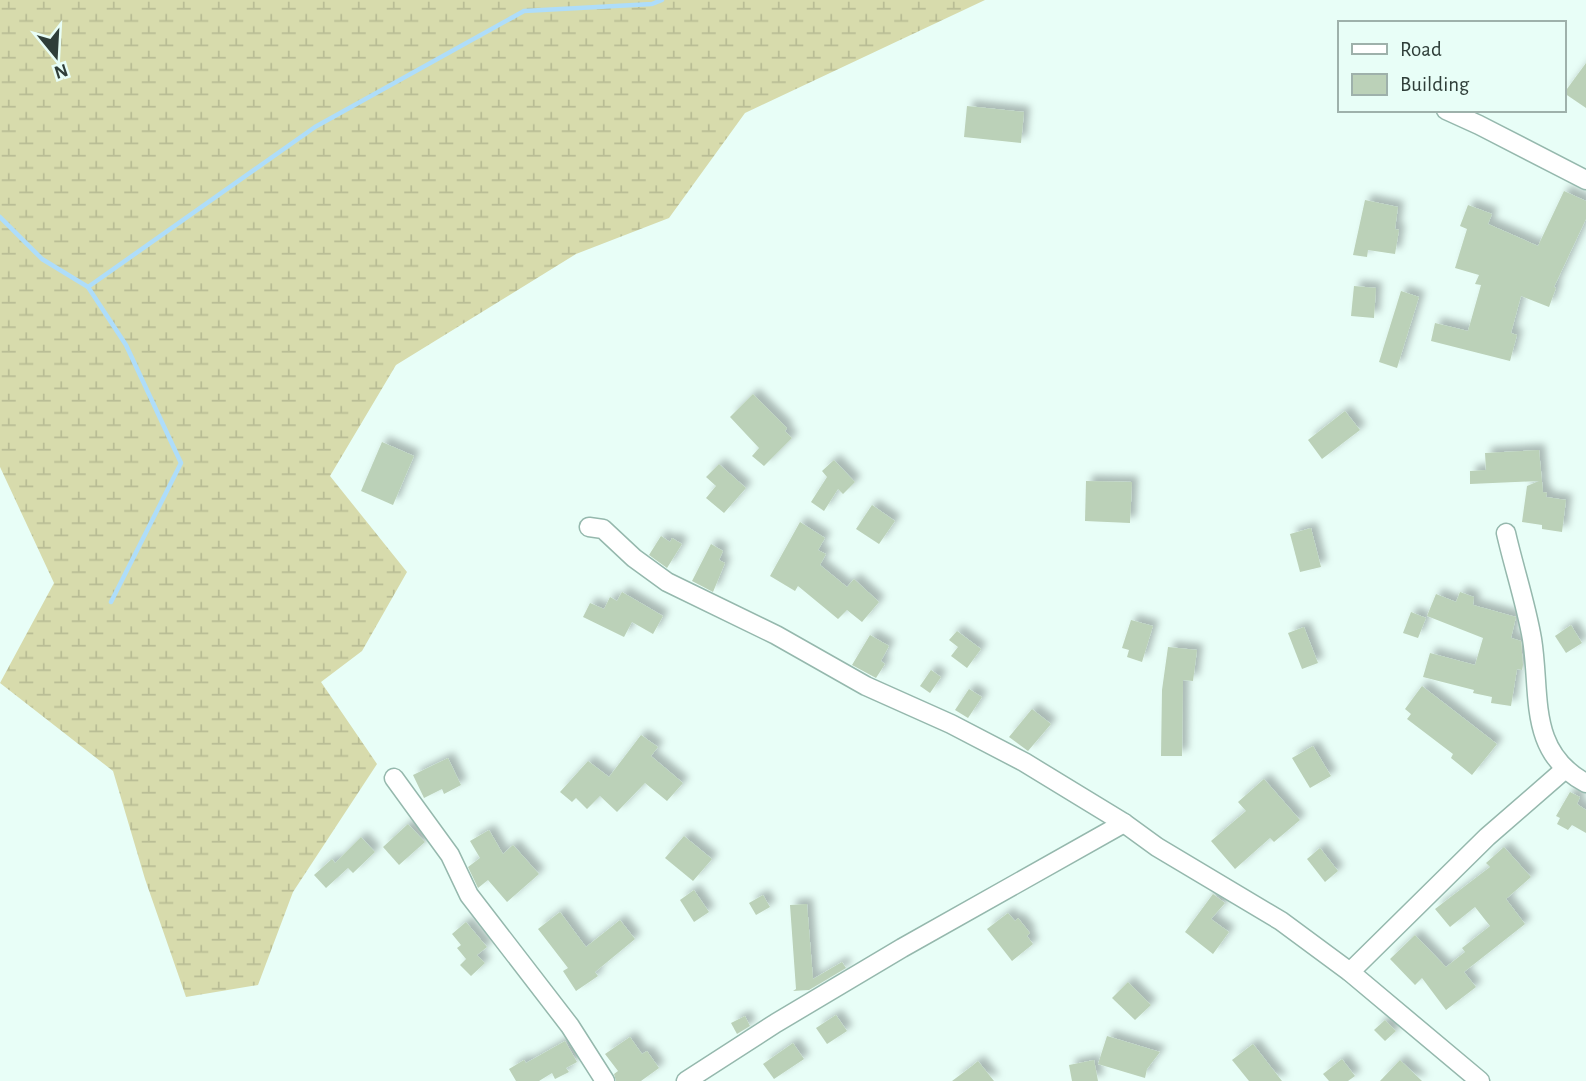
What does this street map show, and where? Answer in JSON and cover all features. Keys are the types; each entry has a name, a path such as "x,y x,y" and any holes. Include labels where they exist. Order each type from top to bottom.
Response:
{"street":[{"path":"1450,112 1586,180"},
{"path":"589,527 603,529 634,558 667,582 776,635 866,685 951,724 1024,762 1124,823 1157,847 1281,921 1350,972 1480,1081"},
{"path":"1506,533 1532,638 1541,730 1554,758 1564,770 1586,783"},
{"path":"1350,972 1487,837 1564,770"},
{"path":"394,778 450,855 469,895 570,1026 606,1081"},
{"path":"686,1081 902,948 1124,823"}],"green space":[{"path":"0,0 985,0 745,113 669,218 576,254 396,365 330,476 407,572 362,651 321,682 377,764 293,892 258,985 186,997 145,879 113,771 0,683 54,583 0,467"}],"building":[{"path":"1586,63 1586,108 1565,92"},
{"path":"967,106 1024,112 1021,143 964,137"},
{"path":"1564,191 1586,201 1586,219 1554,287 1556,288 1549,307 1521,296 1511,333 1517,335 1510,361 1431,341 1435,323 1468,331 1481,285 1475,284 1479,275 1455,268 1467,229 1460,226 1468,205 1492,214 1488,224 1538,246"},
{"path":"1365,200 1398,207 1395,229 1399,230 1395,254 1368,250 1367,257 1353,255"},
{"path":"1354,286 1376,288 1374,318 1351,316"},
{"path":"1401,291 1419,297 1397,368 1379,362"},
{"path":"753,394 787,428 785,431 792,438 764,466 752,456 759,448 730,417"},
{"path":"1345,411 1360,430 1322,459 1308,440"},
{"path":"382,442 414,456 393,505 361,491"},
{"path":"1539,450 1543,492 1547,493 1546,497 1566,500 1562,532 1522,522 1527,486 1539,481 1470,484 1470,471 1486,470 1485,453"},
{"path":"834,460 855,482 843,494 838,489 824,511 811,502 827,477 822,471"},
{"path":"719,464 746,488 724,513 706,498 716,486 706,477"},
{"path":"1086,481 1132,482 1130,523 1085,521"},
{"path":"872,505 895,521 879,544 856,529"},
{"path":"800,522 825,538 818,550 826,554 820,565 847,587 854,579 879,602 862,622 847,610 838,619 798,586 795,591 770,576"},
{"path":"1311,528 1321,567 1300,572 1290,534"},
{"path":"661,536 670,542 672,538 682,544 667,568 649,555"},
{"path":"711,544 723,551 719,560 725,563 713,592 692,581"},
{"path":"622,592 663,616 653,634 632,622 624,637 583,617 590,603 604,609 610,597 617,601"},
{"path":"1460,592 1474,597 1473,605 1516,617 1511,638 1521,641 1523,665 1522,670 1517,669 1511,706 1491,703 1492,697 1473,693 1474,690 1423,677 1430,653 1475,665 1483,638 1427,616 1436,594 1456,602"},
{"path":"1411,612 1426,618 1418,638 1403,633"},
{"path":"1131,620 1153,626 1142,662 1127,657 1129,650 1122,648"},
{"path":"1571,625 1582,643 1566,653 1555,636"},
{"path":"1304,627 1318,663 1302,669 1288,633"},
{"path":"957,631 981,649 967,668 951,656 958,647 949,640"},
{"path":"870,635 889,646 881,661 885,664 876,678 852,665"},
{"path":"1168,647 1197,650 1193,681 1183,680 1182,756 1161,756 1162,690"},
{"path":"931,670 941,677 930,693 920,686"},
{"path":"1422,686 1497,744 1472,775 1451,758 1453,754 1407,719 1411,714 1405,709"},
{"path":"969,689 982,697 968,718 955,710"},
{"path":"1032,709 1051,724 1028,751 1009,737"},
{"path":"641,735 658,747 651,756 683,783 667,801 645,783 617,812 600,796 587,809 576,798 572,802 560,792 588,761 609,777"},
{"path":"1313,746 1331,776 1310,788 1292,758"},
{"path":"448,758 461,785 444,794 442,789 424,798 413,775"},
{"path":"1264,779 1300,820 1274,842 1270,838 1235,869 1211,841 1246,811 1238,802"},
{"path":"1570,792 1580,797 1577,804 1586,810 1586,833 1572,825 1568,830 1557,824 1560,818 1556,816"},
{"path":"408,824 425,842 399,865 383,847"},
{"path":"489,830 503,854 513,845 539,874 507,902 488,880 478,888 468,867 480,858 470,841"},
{"path":"684,836 712,859 693,881 665,858"},
{"path":"361,837 375,852 353,873 348,868 326,888 314,875 332,859 335,863"},
{"path":"1504,847 1531,877 1506,899 1525,924 1464,972 1476,987 1446,1010 1422,978 1415,985 1390,959 1415,935 1446,967 1465,952 1462,948 1490,926 1475,907 1450,927 1435,909 1490,867 1486,863"},
{"path":"1320,848 1338,871 1325,882 1307,859"},
{"path":"694,890 709,912 694,922 680,900"},
{"path":"1213,894 1225,903 1211,919 1229,932 1213,954 1185,932"},
{"path":"763,895 770,907 756,915 749,903"},
{"path":"807,904 813,979 842,962 846,968 809,990 793,991 796,989 790,905"},
{"path":"560,912 586,947 620,920 635,939 595,972 598,976 576,991 563,971 568,968 538,929"},
{"path":"1008,913 1015,921 1018,918 1030,933 1027,936 1033,944 1012,961 987,929"},
{"path":"466,922 487,947 477,955 485,963 471,976 460,965 466,959 457,948 461,945 452,934"},
{"path":"1128,982 1151,1005 1135,1020 1112,998"},
{"path":"836,1015 847,1031 827,1044 816,1028"},
{"path":"745,1016 750,1026 737,1034 731,1023"},
{"path":"1385,1020 1396,1031 1385,1041 1374,1030"},
{"path":"1107,1036 1160,1052 1147,1069 1145,1078 1098,1064"},
{"path":"630,1037 642,1054 647,1051 659,1068 641,1081 616,1081 614,1074 618,1071 605,1054"},
{"path":"565,1041 577,1062 566,1068 569,1072 555,1079 552,1073 539,1081 516,1081 509,1069 524,1060 526,1063"},
{"path":"793,1043 804,1059 774,1079 763,1064"},
{"path":"1253,1044 1282,1081 1249,1081 1232,1060"},
{"path":"1342,1059 1355,1076 1348,1081 1329,1081 1323,1074"},
{"path":"1094,1060 1098,1081 1072,1081 1069,1065"},
{"path":"1400,1060 1422,1081 1380,1081"},
{"path":"978,1061 994,1081 952,1081 972,1066"}],"waterway":[{"path":"88,287 315,127 524,11 652,4 662,0"},
{"path":"0,217 42,259 88,287 126,345 181,463 111,602"}]}
